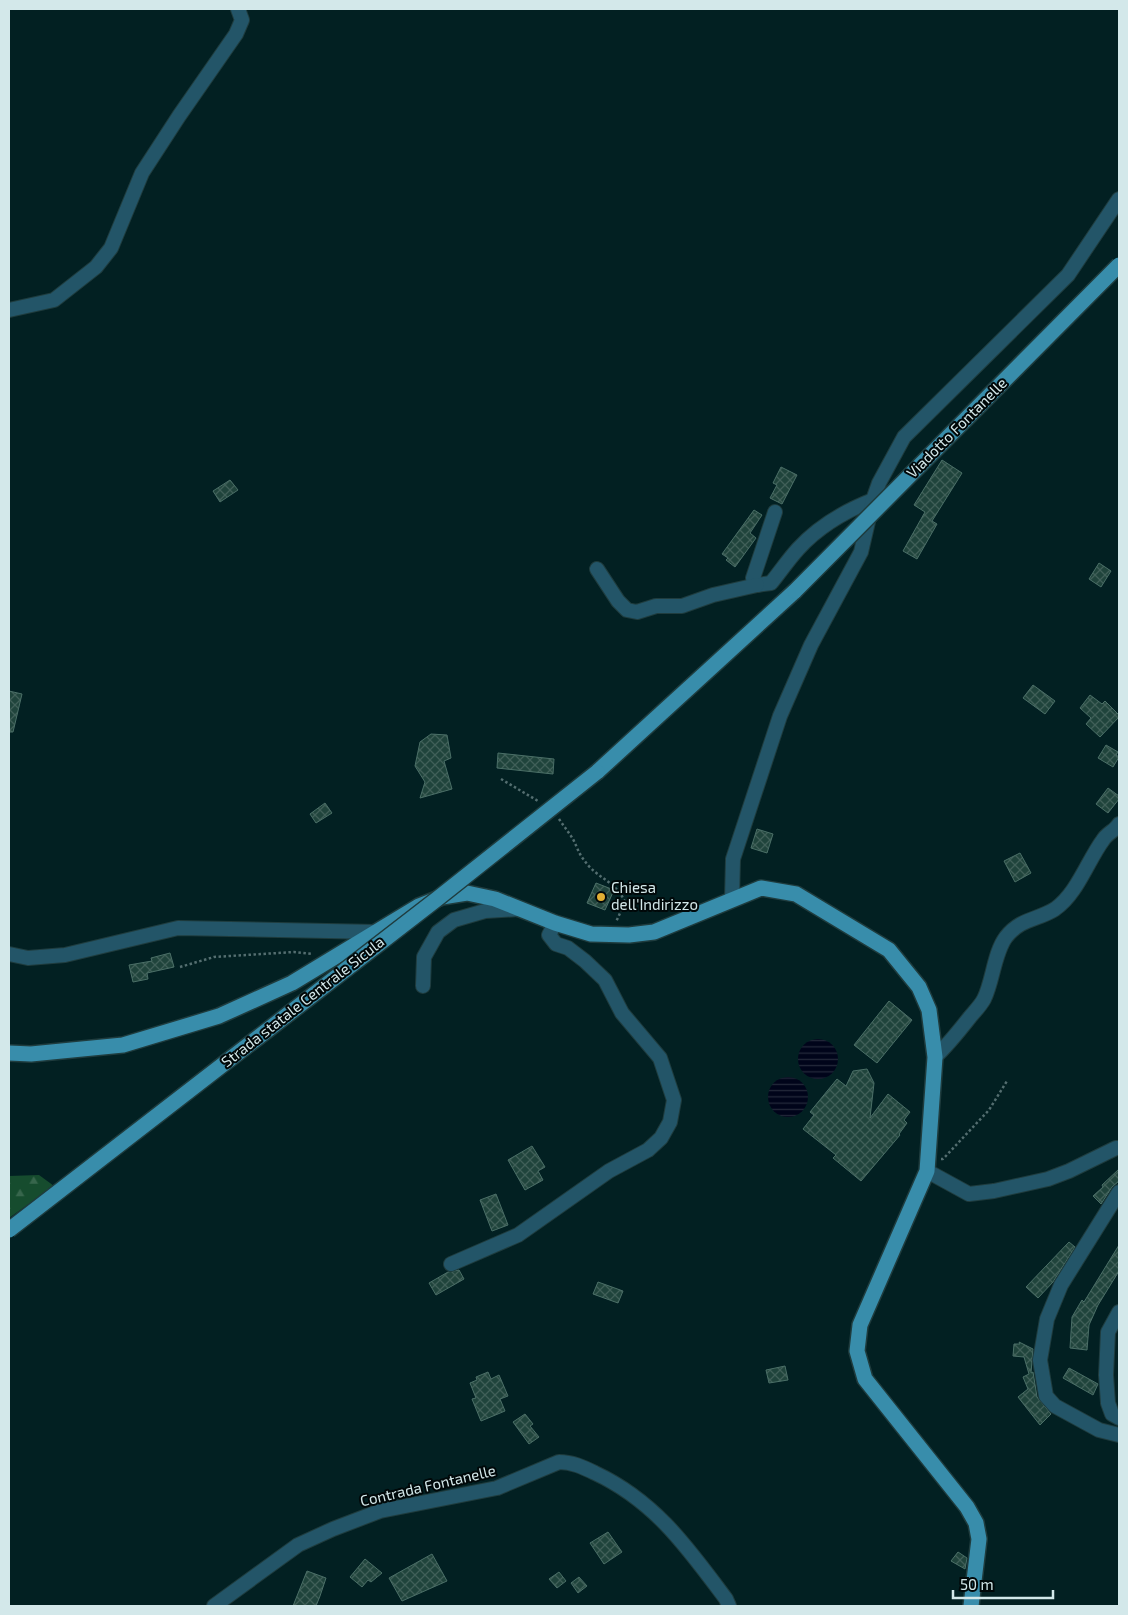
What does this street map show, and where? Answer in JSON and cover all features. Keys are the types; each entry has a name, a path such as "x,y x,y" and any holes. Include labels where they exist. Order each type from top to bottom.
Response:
{"main road":[{"name":"Viadotto Fontanelle","path":"597,772 796,591 1119,265"},
{"name":"Strada statale Centrale Sicula","path":"9,1230 422,911 597,772"},
{"path":"9,1053 31,1054 123,1046 219,1016 292,983 419,906 442,897 467,893 495,899 555,923 592,934 629,936 654,932 761,888 796,894 889,950 920,988 929,1010 935,1057 927,1166 860,1325 857,1351 865,1379 967,1507 976,1523 979,1538 971,1606"}],"street":[{"path":"9,310 54,300 96,267 111,248 142,173 236,34 242,20 238,9"},
{"path":"732,899 733,859 780,716 811,645 861,552 873,500 879,483 904,437 1068,275 1119,199"},
{"path":"597,569 618,601 627,610 636,612 656,606 682,606 713,596 771,583 798,548 818,530 852,508 873,500"},
{"path":"757,585 753,578 775,512"},
{"path":"935,1057 948,1045 984,1000 1005,939 1014,929 1056,908 1066,899 1104,838 1117,828 1119,824"},
{"path":"423,986 424,957 438,932 454,920 484,911 520,909"},
{"path":"451,1264 518,1235 608,1171 648,1150 661,1138 670,1122 674,1100 660,1058 622,1013 605,980 568,948 556,944 549,935 555,923"},
{"path":"9,954 28,958 65,955 178,928 377,932"},
{"path":"927,1166 969,1194 994,1191 1048,1179 1119,1148"},
{"path":"1119,1192 1061,1285 1047,1319 1040,1360 1046,1396 1055,1406 1099,1430 1119,1435"},
{"path":"1119,1312 1110,1328 1107,1340 1106,1391 1112,1414 1119,1418"},
{"name":"Contrada Fontanelle","path":"214,1606 298,1545 333,1528 380,1511 497,1488 559,1462 569,1462 605,1477 653,1510 681,1540 726,1599 729,1606"}],"path":[{"path":"501,779 539,803"},
{"path":"552,814 559,819 571,835 584,860 594,872 616,886 625,902 611,935"},
{"path":"180,967 214,957 247,954 294,952 336,957"},
{"path":"927,1166 943,1159 989,1110 1007,1081"}],"green space":[{"path":"39,1175 54,1186 9,1218 9,1176"}],"water":[{"path":"818,1039 832,1045 838,1059 832,1073 818,1079 804,1073 798,1059 804,1045"},
{"path":"788,1077 802,1083 808,1097 802,1111 788,1117 774,1111 768,1097 774,1083"}],"building":[{"path":"942,460 962,473 932,521 937,524 917,559 903,551 925,512 914,505"},
{"path":"781,467 797,475 782,504 770,498 777,485 773,483"},
{"path":"230,480 238,490 220,502 213,491"},
{"path":"754,510 762,515 750,533 756,538 735,567 722,554"},
{"path":"1099,563 1111,571 1101,587 1089,579"},
{"path":"1033,685 1055,701 1045,714 1023,698"},
{"path":"9,691 22,694 13,732 9,732"},
{"path":"1090,695 1102,704 1105,701 1119,715 1100,737 1086,724 1091,718 1080,708"},
{"path":"431,734 447,735 451,758 444,761 452,789 420,798 425,782 415,766 420,742"},
{"path":"1106,745 1118,752 1116,755 1119,757 1113,767 1098,758"},
{"path":"498,753 554,759 553,774 497,768"},
{"path":"1108,788 1119,796 1119,799 1108,813 1096,804"},
{"path":"325,803 332,813 316,823 310,814"},
{"path":"757,829 773,834 767,853 751,848"},
{"path":"1020,853 1031,873 1015,882 1004,861"},
{"name":"Chiesa dell'Indirizzo","path":"596,883 614,890 605,910 587,903"},
{"path":"170,953 174,967 147,973 148,979 133,982 129,965 152,961 151,958"},
{"path":"889,1001 912,1020 877,1063 854,1045"},
{"path":"867,1069 874,1083 870,1118 888,1094 910,1112 904,1120 907,1123 900,1135 861,1181 833,1158 836,1155 803,1129 814,1115 810,1112 837,1079 846,1086 853,1071"},
{"path":"532,1146 545,1167 538,1171 543,1180 525,1190 508,1160"},
{"path":"1119,1169 1119,1181 1112,1187 1101,1204 1093,1196"},
{"path":"496,1194 508,1225 492,1231 480,1200"},
{"path":"1069,1242 1075,1247 1053,1282 1038,1298 1026,1287"},
{"path":"1119,1245 1119,1271 1098,1305 1089,1325 1087,1350 1070,1348 1072,1317 1082,1300 1084,1302"},
{"path":"459,1270 464,1279 436,1295 429,1283 448,1272"},
{"path":"598,1282 623,1291 618,1303 593,1294"},
{"path":"1019,1342 1033,1349 1031,1373 1033,1372 1037,1397 1051,1414 1040,1425 1018,1397 1028,1389 1023,1377 1029,1374 1024,1357 1013,1356 1014,1344 1020,1344"},
{"path":"785,1366 788,1380 769,1383 766,1370"},
{"path":"1069,1368 1098,1384 1093,1395 1063,1378"},
{"path":"488,1372 491,1379 499,1375 508,1396 500,1399 505,1411 481,1421 472,1399 476,1398 470,1383 477,1380 476,1377"},
{"path":"525,1414 533,1424 530,1426 539,1437 529,1444 513,1422"},
{"path":"608,1532 622,1552 604,1564 590,1543"},
{"path":"958,1552 967,1558 965,1569 951,1561"},
{"path":"432,1554 447,1581 402,1601 389,1578"},
{"path":"365,1559 382,1573 371,1582 368,1580 362,1587 350,1577"},
{"path":"307,1571 326,1578 316,1606 293,1606"},
{"path":"559,1572 566,1581 557,1588 549,1579"},
{"path":"579,1577 587,1586 578,1593 571,1583"}],"place":[{"name":"Chiesa dell'Indirizzo","path":"601,897"}]}
